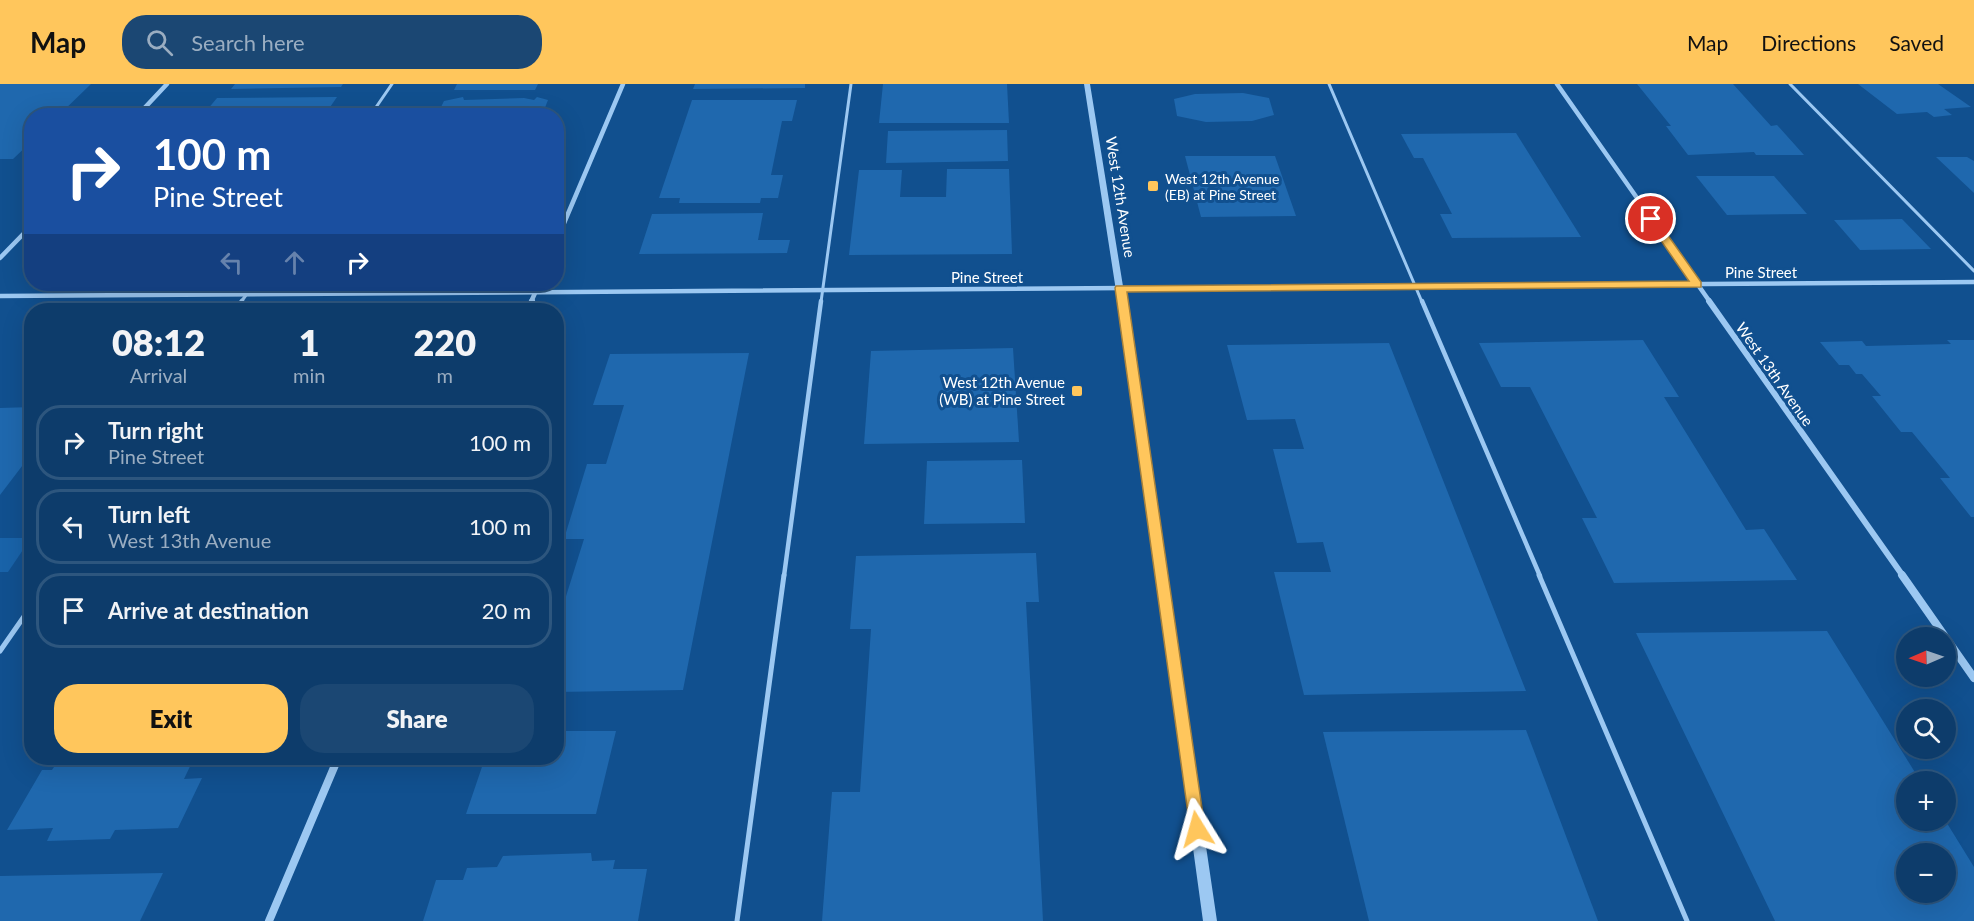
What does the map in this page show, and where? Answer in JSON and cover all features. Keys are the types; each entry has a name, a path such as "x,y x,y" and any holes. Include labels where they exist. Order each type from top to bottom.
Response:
{"street":[{"path":"144,108 167,84"},
{"path":"564,223 623,84"},
{"name":"West 12th Avenue","path":"1087,84 1120,288 1210,921"},
{"name":"West 13th Avenue","path":"1557,84 1974,678"},
{"path":"0,258 24,233"},
{"name":"Pine Street","path":"0,296 1974,282"},
{"path":"531,303 535,292"},
{"path":"269,921 335,765"}],"lane":[{"path":"376,108 392,84"},
{"path":"737,921 851,84"},
{"path":"1329,84 1688,921"},
{"path":"1790,84 1974,271"},
{"path":"240,303 249,291"},
{"path":"0,651 24,616"}],"shaded area":[{"path":"0,538 24,538 24,548 8,572 0,572"}],"building":[{"path":"0,84 91,84 66,108 24,108 24,149 13,159 0,159"},
{"path":"235,84 343,84 341,87 231,89"},
{"path":"457,84 538,84 535,90 454,90"},
{"path":"695,84 805,84 805,88 693,89"},
{"path":"883,84 1007,84 1009,123 879,123"},
{"path":"1637,84 1733,84 1771,126 1777,125 1804,155 1756,155 1754,152 1688,155 1666,126 1671,126"},
{"path":"1858,84 1938,84 1971,107 1944,109 1952,115 1934,117 1927,112 1897,114"},
{"path":"1243,93 1269,98 1274,115 1252,121 1206,122 1177,116 1174,99 1195,94"},
{"path":"337,97 329,108 209,108 217,98"},
{"path":"463,97 464,100 524,98 534,100 537,97 548,100 545,108 440,108 444,101"},
{"path":"692,100 797,100 792,121 782,121 771,175 783,175 778,198 761,198 760,203 679,203 680,198 659,198"},
{"path":"1007,130 1008,161 886,163 888,131"},
{"path":"1516,133 1581,237 1452,238 1440,214 1452,214 1423,158 1414,158 1401,134"},
{"path":"1185,156 1275,156 1296,216 1201,217"},
{"path":"1936,157 1967,157 1974,161 1974,193"},
{"path":"947,169 1009,169 1012,254 849,255 859,170 902,170 900,197 946,197"},
{"path":"1696,176 1774,176 1807,214 1727,215"},
{"path":"763,213 758,240 790,240 787,253 639,254 652,214"},
{"path":"1902,219 1931,249 1860,250 1834,220"},
{"path":"1643,340 1679,397 1664,397 1746,530 1764,529 1797,580 1614,583 1582,518 1597,518 1530,387 1501,387 1479,343"},
{"path":"1947,340 1974,340 1974,517 1971,517 1940,478 1950,478 1912,432 1901,432 1872,396 1881,396 1862,374 1856,374 1849,365 1839,365 1820,342 1862,341 1866,346 1951,344"},
{"path":"1389,343 1526,691 1304,695 1274,572 1331,572 1323,542 1297,543 1273,449 1304,449 1295,419 1247,420 1227,345"},
{"path":"1013,348 1019,442 864,444 871,351"},
{"path":"749,353 683,690 564,692 564,603 584,539 564,539 587,464 606,464 624,405 593,405 610,354"},
{"path":"24,407 24,464 0,495 0,408"},
{"path":"1022,460 1025,523 924,524 927,461"},
{"path":"1036,553 1039,602 1026,602 1043,921 822,921 832,792 860,792 871,629 850,629 856,556"},
{"path":"1827,631 1896,742 1896,759 1907,759 1914,771 1896,771 1896,831 1952,831 1974,867 1974,921 1775,921 1636,633"},
{"path":"1526,730 1598,921 1369,921 1323,732"},
{"path":"564,731 616,731 596,814 466,814 483,765 564,765"},
{"path":"55,765 191,765 184,779 202,778 178,828 115,830 110,839 47,841 53,828 7,830 42,770 52,770"},
{"path":"591,853 592,861 615,860 613,869 647,869 638,921 423,921 436,880 463,880 467,868 497,867 503,856"},
{"path":"163,873 140,921 0,921 0,876"}],"place":[{"name":"West 12th Avenue (EB) at Pine Street","path":"1153,186"},
{"name":"West 12th Avenue (WB) at Pine Street","path":"1077,391"}],"route":[{"path":"1197,829 1120,288 1697,284 1651,219"}]}
